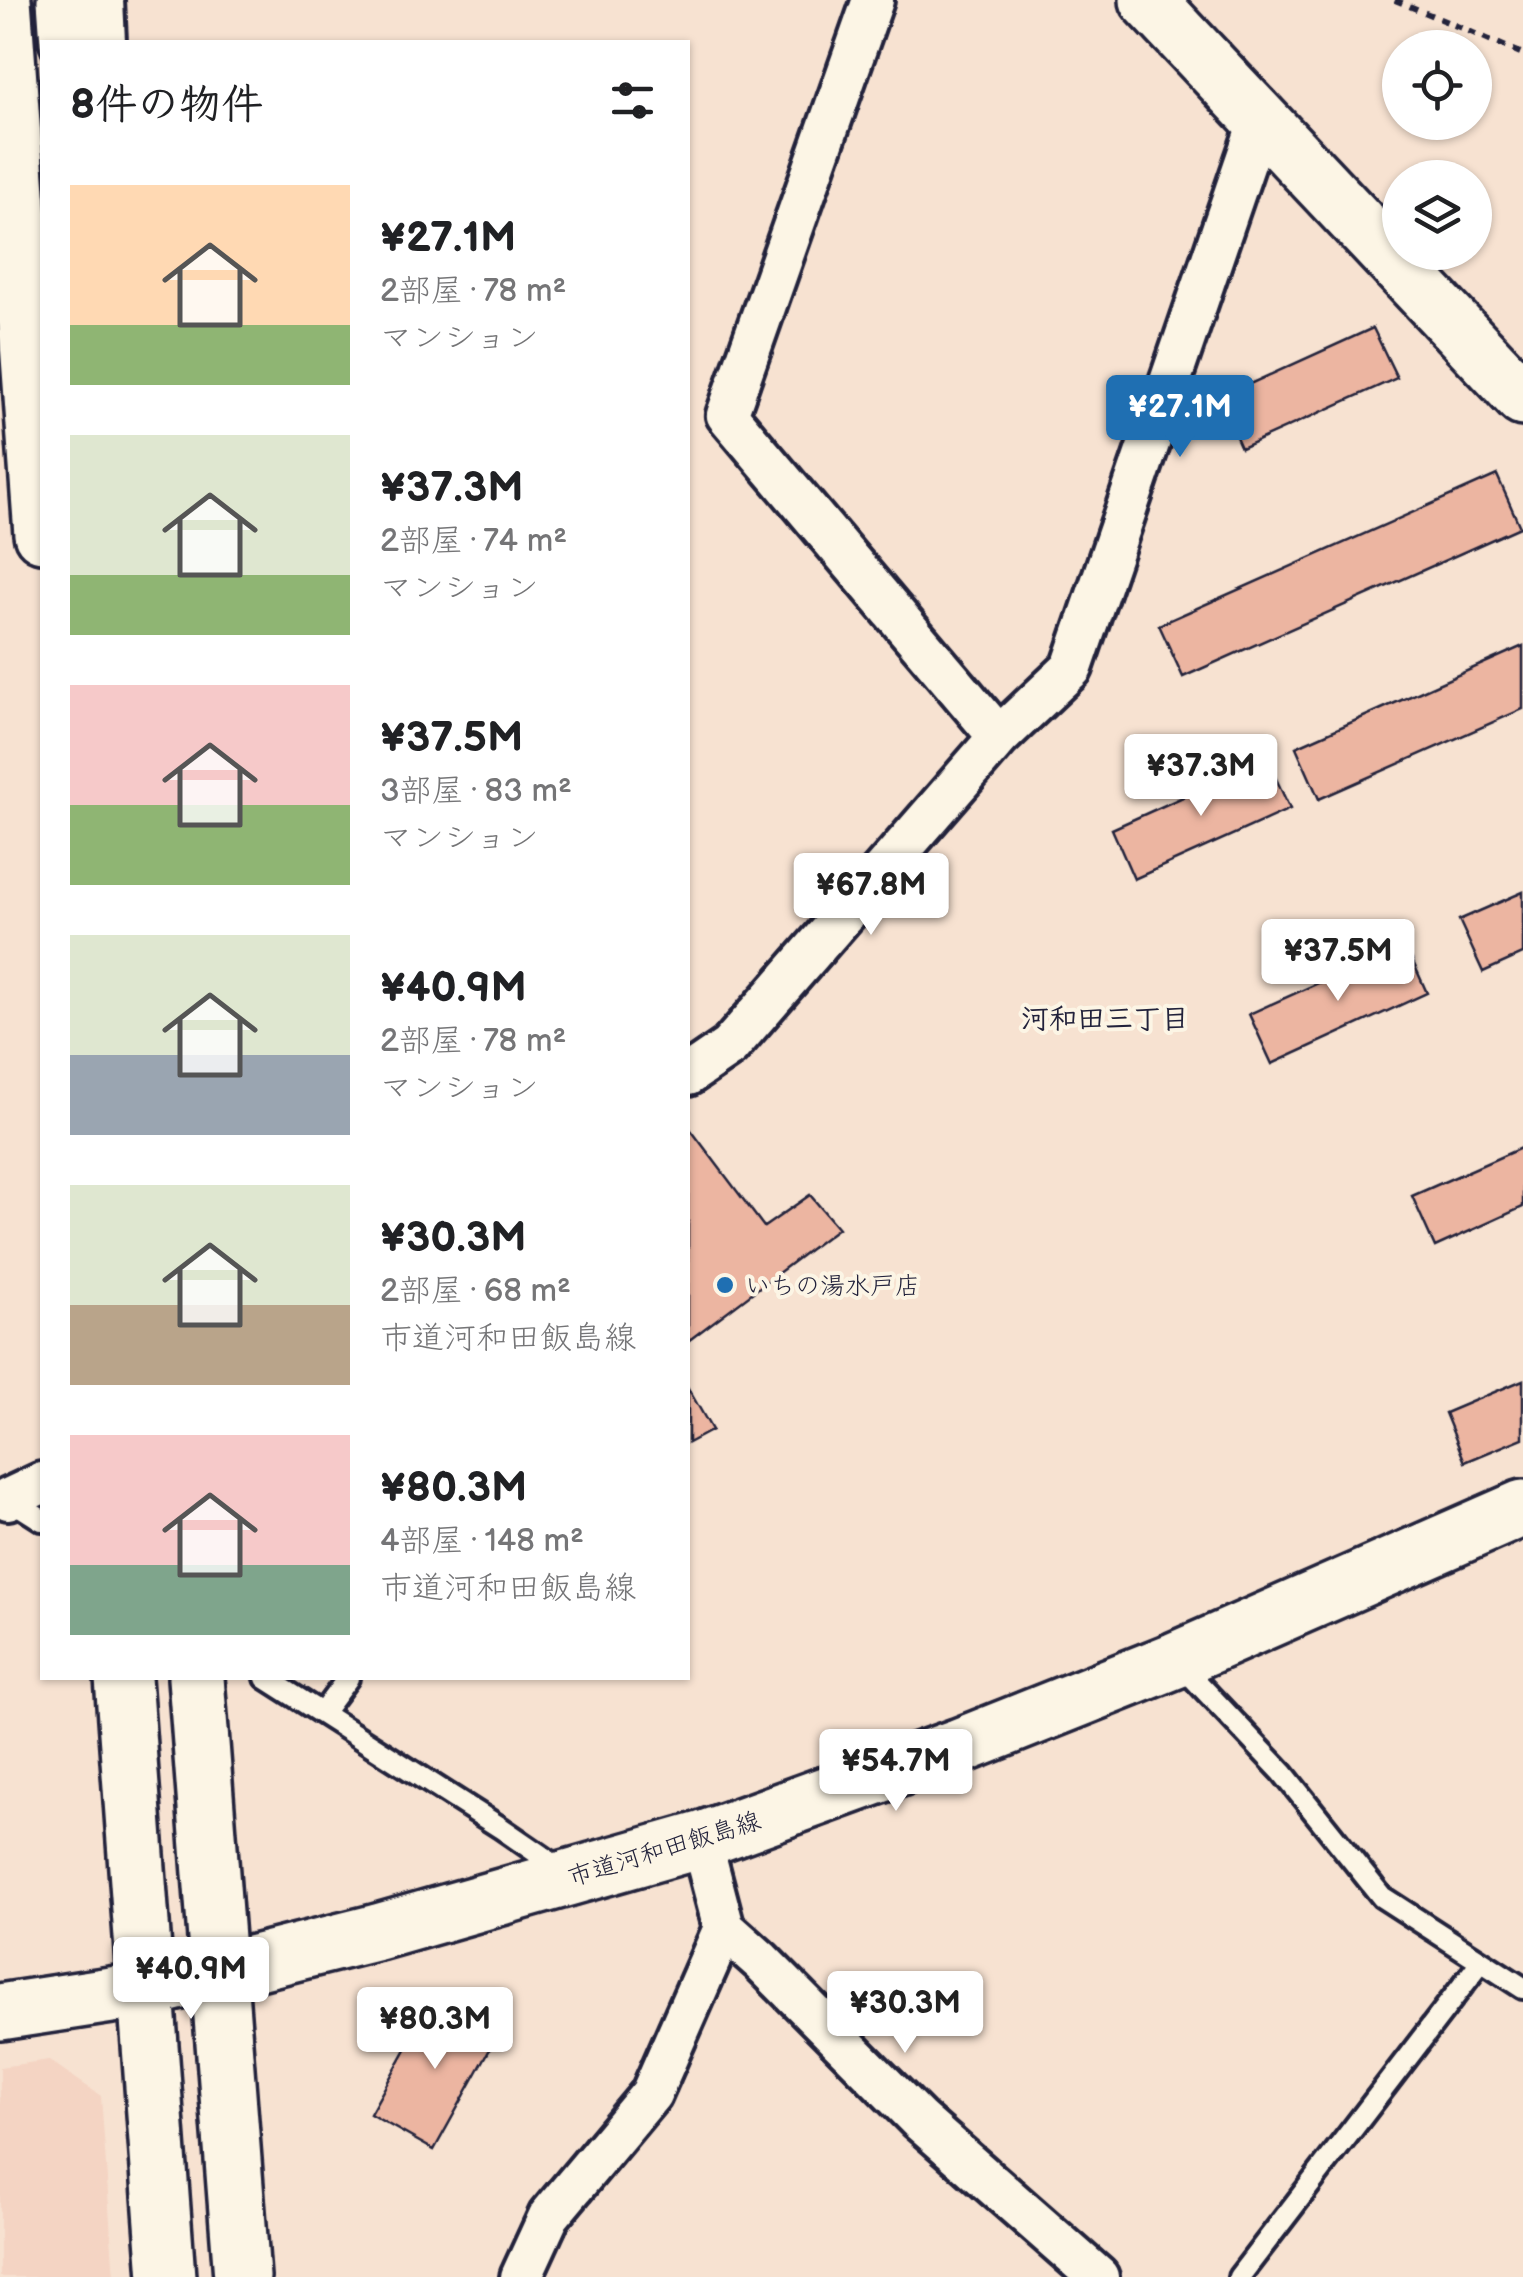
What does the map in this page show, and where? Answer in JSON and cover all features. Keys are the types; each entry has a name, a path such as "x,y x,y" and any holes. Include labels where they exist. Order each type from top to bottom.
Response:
{"main road":[{"path":"4,0 9,192 40,513"},
{"path":"64,0 68,40"},
{"path":"1148,0 1523,398"},
{"name":"市道河和田飯島線","path":"0,2012 144,1990 218,1972 378,1932 701,1840 960,1746 1176,1660 1523,1508"},
{"path":"123,1680 167,2277"},
{"path":"196,1680 242,2277"}],"street":[{"path":"103,0 105,40"},
{"path":"874,0 727,416 999,738"},
{"path":"690,1074 730,1047 999,738 1072,668 1260,120"},
{"path":"701,1840 724,1928 920,2120 1098,2277"},
{"path":"521,2277 549,2216 651,2094 724,1928"}],"lane":[{"path":"17,1492 40,1518"},
{"path":"1176,1660 1283,1773 1382,1897 1523,1988"},
{"path":"269,1680 572,1878"},
{"path":"322,1713 347,1680"},
{"path":"1239,2277 1480,1963"}],"path":[{"path":"1395,0 1523,54"}],"shaded area":[{"path":"49,2060 101,2096 114,2277 0,2277 0,2067"}],"building":[{"path":"1373,328 1397,378 1241,448 1219,398"},
{"path":"1497,475 1520,527 1183,677 1159,625"},
{"path":"1523,646 1523,709 1319,799 1296,747"},
{"path":"1267,759 1290,809 1134,879 1112,829"},
{"path":"1523,892 1523,954 1483,972 1459,920"},
{"path":"1405,944 1427,993 1272,1064 1249,1014"},
{"name":"いちの湯水戸店","path":"690,1129 764,1227 810,1195 838,1228 690,1339"},
{"path":"1523,1147 1523,1207 1435,1247 1412,1196"},
{"path":"1523,1380 1523,1438 1465,1462 1445,1413"},
{"path":"690,1392 712,1430 690,1442"},
{"path":"436,1995 500,2031 434,2150 370,2114"}],"place":[{"name":"いちの湯水戸店","path":"725,1285"}],"district":[{"name":"河和田三丁目","path":"1105,1018"}]}
